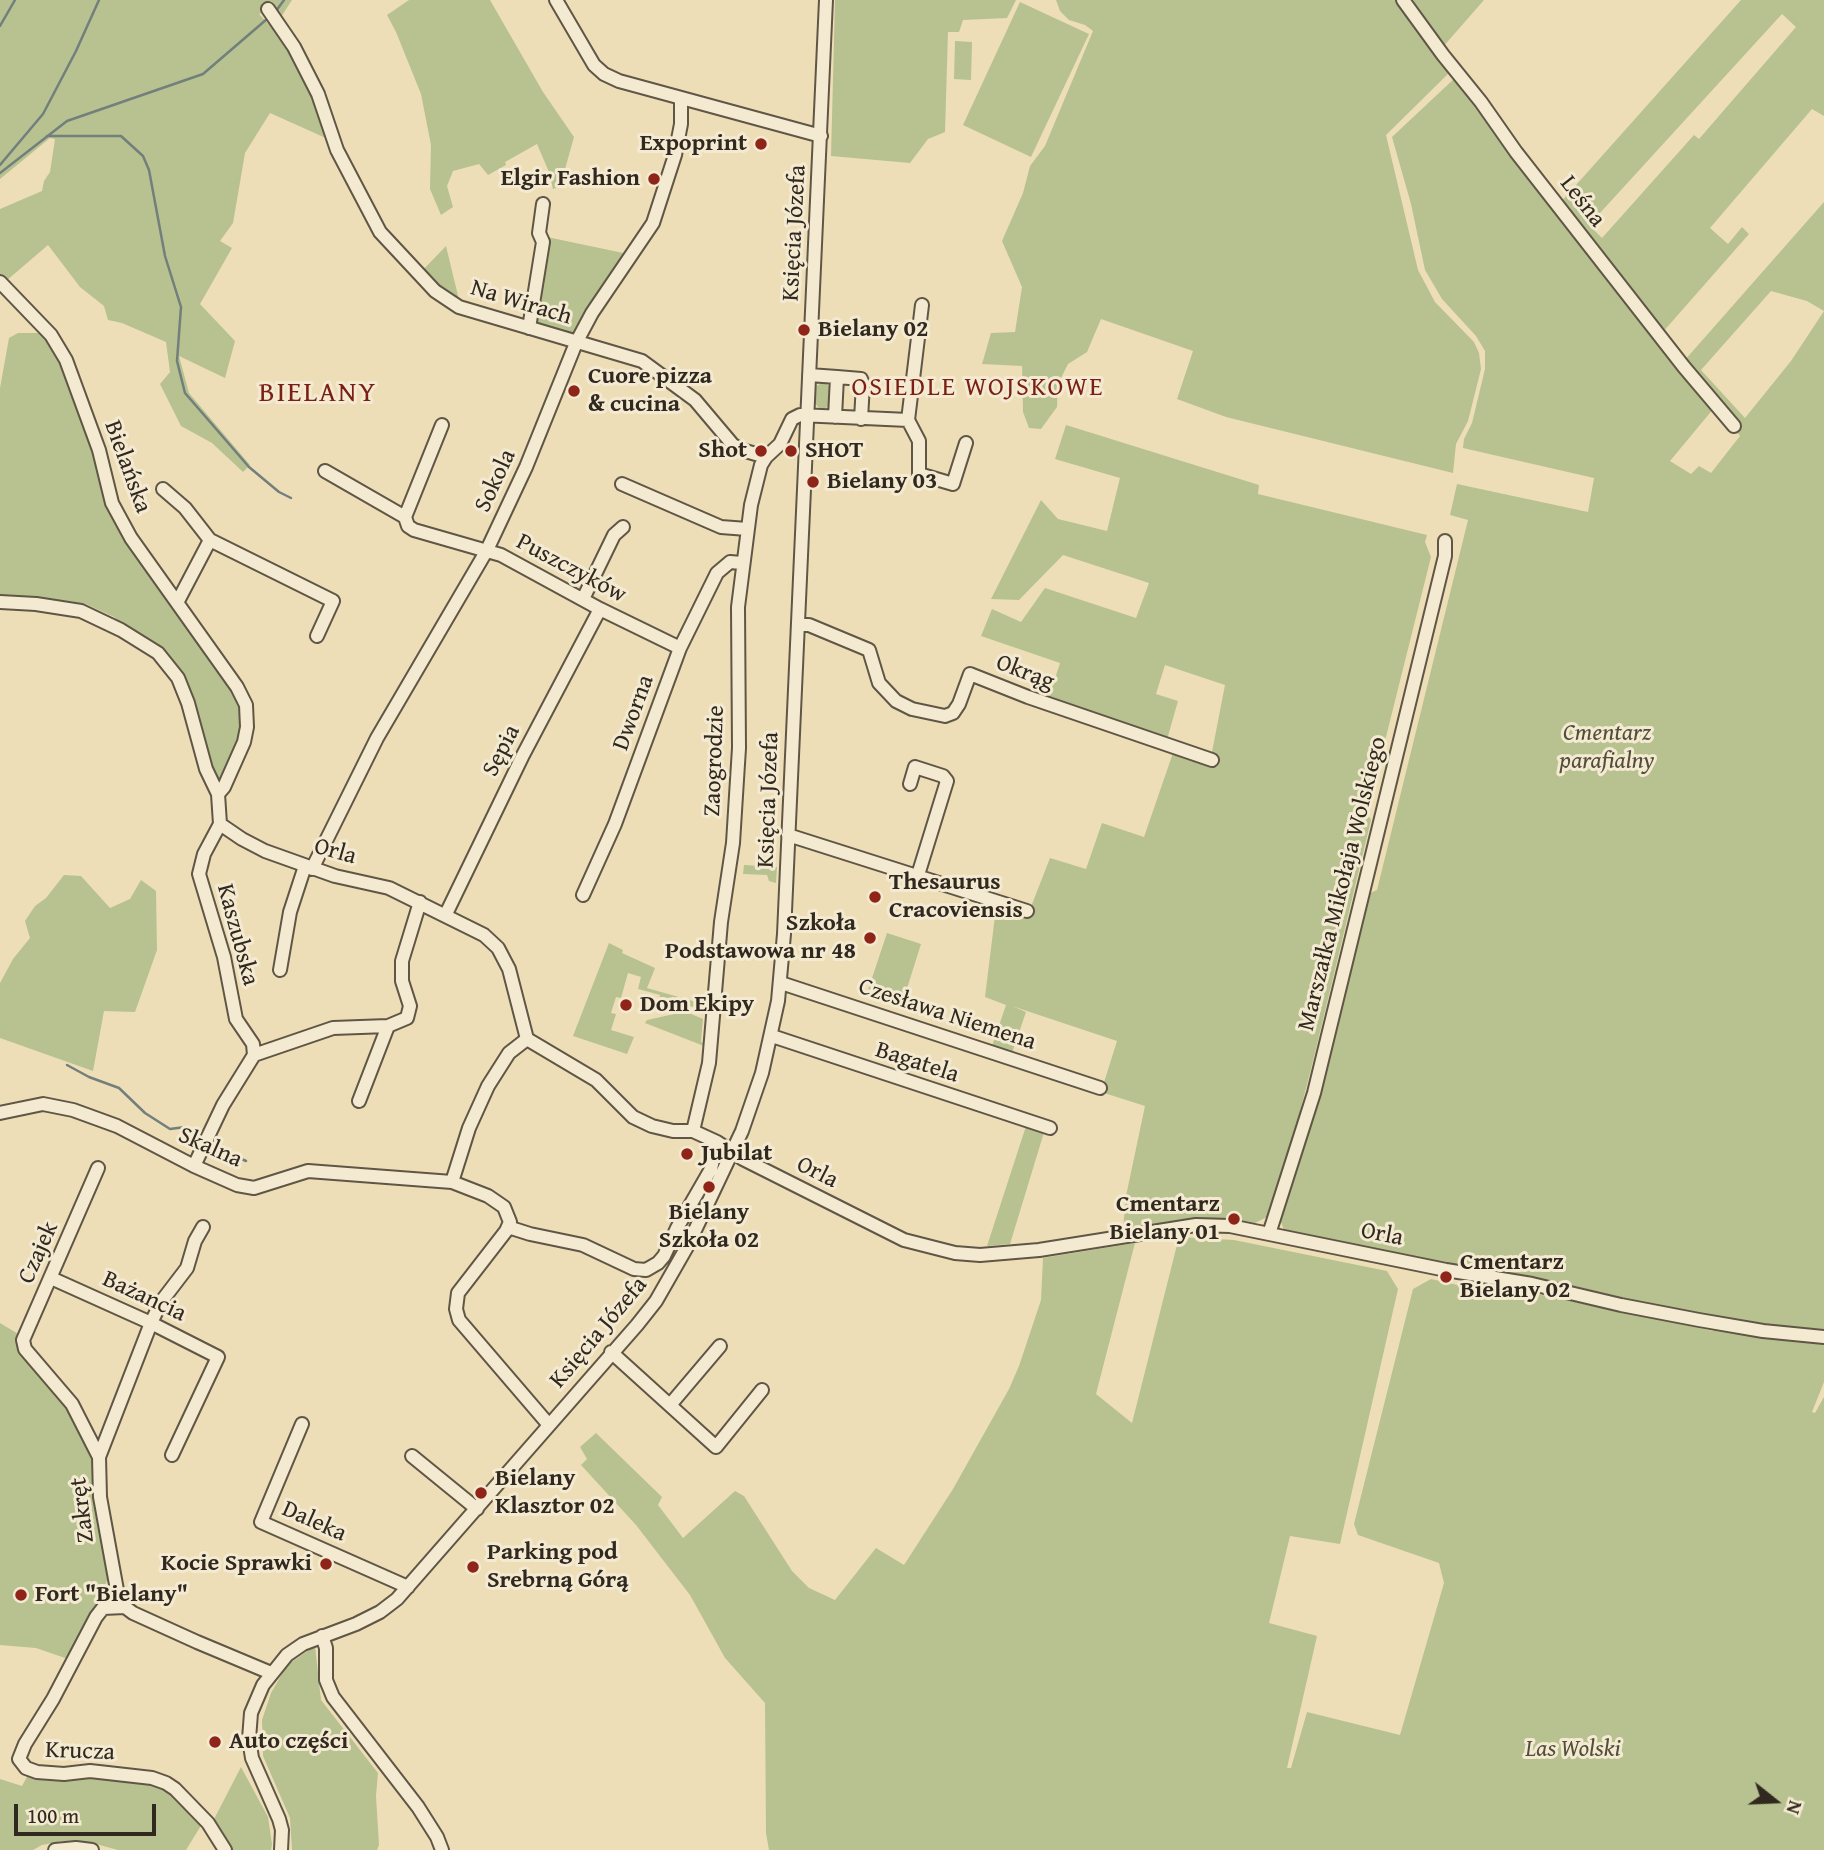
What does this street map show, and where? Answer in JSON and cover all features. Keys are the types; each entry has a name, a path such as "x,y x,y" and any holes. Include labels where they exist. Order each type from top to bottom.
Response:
{"street":[{"path":"556,0 594,65 604,74 821,136"},
{"name":"Księcia Józefa","path":"282,1850 279,1819 252,1758 249,1739 251,1713 263,1685 287,1655 322,1636 380,1612 408,1587 650,1309 672,1276 733,1152 751,1106 772,1036 781,983 826,0"},
{"name":"Leśna","path":"1403,0 1563,212 1684,367 1734,426"},
{"name":"Na Wirach","path":"268,9 312,82 337,150 380,232 435,291 459,307 625,355 652,366 695,400 733,445 766,457"},
{"name":"Sokola","path":"309,867 377,738 487,550 526,467 576,342 592,313 653,223 675,155 681,124 681,98"},
{"path":"530,328 543,242 540,233 544,204"},
{"name":"Bielańska","path":"0,282 51,335 66,360 99,450 113,503 131,538 178,601 237,687 246,705 247,727 244,742 224,787 218,794"},
{"path":"922,305 908,420 919,441 919,474 953,484 966,443"},
{"path":"809,376 861,379 861,419"},
{"path":"835,417 837,377"},
{"path":"808,415 908,420"},
{"name":"Zaogrodzie","path":"693,1131 709,1063 721,922 733,843 739,748 738,607 747,529 757,475 766,457 780,444 792,419 808,415"},
{"path":"405,517 442,425"},
{"name":"Puszczyków","path":"325,471 405,517 408,526 414,530 487,550 680,648"},
{"path":"622,484 721,527 747,529"},
{"path":"163,489 185,509 210,540 333,601 317,636"},
{"path":"583,599 614,535 623,527"},
{"path":"178,601 210,540"},
{"name":"Marszałka Mikołaja Wolskiego","path":"1269,1234 1314,1093 1445,556 1445,541"},
{"name":"Dworna","path":"583,895 615,824 680,648 718,573 730,562 742,563"},
{"path":"0,602 81,611 121,629 158,653 169,665 183,690 196,727 206,769 218,794 220,824"},
{"name":"Sępia","path":"446,915 523,755 600,609"},
{"name":"Okrąg","path":"798,625 809,625 869,650 879,683 895,701 912,709 945,716 953,713 970,674 1028,697 1212,760"},
{"path":"910,784 915,767 943,776 947,781 918,875"},
{"name":"Orla","path":"220,824 242,839 309,867 389,888 484,935 498,948 509,969 527,1039 596,1080 632,1117 673,1131 693,1131 904,1240 955,1253 980,1255 1039,1250 1196,1225 1230,1226 1446,1270 1532,1284 1673,1315 1763,1331 1824,1337"},
{"name":"Kaszubska","path":"220,824 204,854 199,874 224,957 236,1019 253,1044 254,1055"},
{"path":"788,835 1027,911"},
{"path":"280,970 290,912 309,867"},
{"path":"194,1166 223,1105 254,1055 333,1028 388,1026 407,1018 410,1006 402,981 402,961 419,902"},
{"name":"Czesława Niemena","path":"781,983 1100,1088"},
{"path":"359,1101 388,1026"},
{"name":"Bagatela","path":"772,1036 1050,1128"},
{"path":"452,1182 469,1128 488,1086 509,1053 527,1039"},
{"name":"Skalna","path":"0,1113 43,1104 74,1110 117,1126 232,1183 254,1188 308,1171 452,1182 500,1203 510,1222 508,1227"},
{"path":"549,1425 459,1321 456,1309 458,1293 508,1227 583,1245 634,1269 646,1270 664,1256 711,1169 717,1142"},
{"name":"Czajek","path":"98,1168 23,1340 25,1349 72,1404 99,1457"},
{"name":"Zakręt","path":"125,1607 117,1590 102,1513 99,1457 151,1323 161,1302 187,1268 195,1241 203,1227"},
{"name":"Bażancia","path":"51,1278 218,1357 172,1455"},
{"path":"670,1405 720,1346"},
{"path":"611,1352 716,1447 762,1390"},
{"name":"Daleka","path":"302,1424 261,1522 408,1587"},
{"path":"412,1456 477,1509"},
{"path":"125,1607 165,1628 271,1673"},
{"name":"Krucza","path":"125,1607 103,1608 96,1617 53,1699 24,1744 19,1759 26,1768 37,1772 100,1772 152,1778 166,1783 209,1825 225,1850"},
{"path":"322,1636 326,1648 326,1680 333,1697 418,1807 442,1850"},
{"path":"55,1850 92,1850"}],"green space":[{"path":"0,0 292,0 281,17 273,9 259,14 292,48 312,89 328,139 270,113 245,153 233,223 220,241 232,248 200,304 235,341 225,378 179,356 189,393 250,465 243,472 212,443 181,426 160,384 170,372 166,342 122,323 108,320 104,306 80,287 48,245 6,281 0,276 0,209 42,191 50,172 55,139 50,138 0,179"},
{"path":"409,0 490,0 543,92 574,137 560,187 553,189 537,144 488,175 479,164 453,171 447,186 453,207 441,215 430,189 431,145 421,94 387,15"},
{"path":"835,0 1016,0 1007,18 963,20 959,32 948,32 945,132 928,139 910,163 831,156"},
{"path":"1056,0 1395,0 1451,71 1386,135 1418,270 1435,302 1474,342 1479,353 1481,369 1468,421 1456,444 1453,473 1226,417 1177,399 1193,351 1101,319 1087,352 1068,364 1058,384 1057,407 1041,429 1029,428 1023,412 1022,366 982,364 991,333 1015,332 1022,287 1002,241 1023,193 1030,166 1045,146 1093,31 1085,25 1069,20 1060,11"},
{"path":"1414,0 1484,0 1442,48 1411,3"},
{"path":"1741,0 1824,0 1824,116 1812,109 1710,228 1728,244 1742,227 1749,234 1662,333 1560,203","holes":["1782,14 1796,27 1699,139 1694,135 1602,238 1589,225"]},
{"path":"1020,2 1089,34 1031,157 963,125"},
{"path":"955,41 972,42 971,80 954,79"},
{"path":"1456,77 1714,408 1670,461 1691,474 1699,466 1711,473 1740,436 1684,361 1824,202 1824,311 1824,1382 1812,1412 1815,1413 1824,1397 1824,1850 769,1850 766,1833 765,1703 725,1658 690,1595 636,1525 581,1465 587,1459 580,1447 596,1433 662,1497 658,1505 683,1538 735,1491 744,1496 792,1571 809,1588 835,1600 876,1548 904,1565 953,1489 1019,1366 1041,1300 1043,1258 1135,1243 1096,1394 1132,1423 1179,1237 1234,1240 1387,1271 1398,1289 1340,1544 1290,1536 1269,1623 1317,1636 1287,1768 1291,1768 1307,1712 1400,1735 1444,1583 1439,1563 1358,1535 1354,1524 1413,1289 1431,1279 1502,1295 1504,1287 1713,1331 1715,1319 1284,1230 1280,1219 1312,1122 1368,894 1377,890 1468,520 1450,515 1457,484 1588,512 1594,478 1463,448 1485,369 1485,351 1476,336 1442,299 1425,270 1411,204 1392,137","holes":["1771,291 1807,301 1824,311 1791,361 1745,418 1701,370"]},
{"path":"547,237 628,254 574,337 539,327 534,318"},
{"path":"446,246 460,304 420,273"},
{"path":"18,333 42,333 49,340 90,436 109,505 234,688 241,705 242,734 221,783 217,782 181,677 114,617 86,604 17,596 12,601 0,598 0,388 9,338"},
{"path":"822,383 831,389 831,402 823,409 814,402 816,386"},
{"path":"1066,425 1259,485 1258,494 1427,535 1425,542 1431,557 1367,813 1371,820 1314,1057 1294,1135 1267,1217 1255,1223 1208,1220 1123,1229 1126,1196 1145,1106 1101,1092 1117,1041 1012,1006 1026,1012 1012,1053 992,1046 1006,1005 985,997 996,908 1027,917 1050,858 1086,869 1102,823 1144,837 1174,750 1218,764 1211,757 1225,685 1165,665 1156,694 1178,701 1166,743 1048,700 1060,663 981,636 992,609 1021,622 1045,588 1136,618 1149,583 1063,555 1019,600 991,599 1041,500 1058,519 1107,531 1120,478 1055,459"},
{"path":"744,865 777,867 776,883 769,881 767,875 743,874"},
{"path":"64,875 81,876 110,908 130,899 141,880 156,891 157,950 135,1012 104,1011 93,1071 0,1038 0,983 13,959 30,938 25,921"},
{"path":"887,933 921,944 903,1001 868,990"},
{"path":"609,943 623,950 622,953 655,968 647,988 707,1005 707,1008 686,1006 664,1012 655,1011 653,1003 655,1000 659,1001 660,995 638,989 641,977 628,973 621,998 616,997 611,1013 616,1014 611,1030 634,1037 627,1054 573,1036"},
{"path":"689,1013 703,1019 701,1042 704,1046 645,1023 647,1020"},
{"path":"1027,1123 1045,1129 1010,1244 987,1246"},
{"path":"0,1323 20,1335 61,1392 97,1462 110,1572 97,1608 68,1659 36,1648 0,1645"},
{"path":"315,1646 321,1700 378,1773 377,1850 292,1850 290,1818 263,1756 262,1720 271,1693 287,1665"},
{"path":"241,1767 268,1817 271,1850 232,1850 212,1823"},
{"path":"28,1775 89,1775 153,1783 166,1788 202,1824 186,1850 118,1850 96,1844 63,1841 42,1845 33,1850 0,1850 0,1779 22,1786"}],"waterway":[{"path":"0,26 15,0"},
{"path":"0,165 43,114 99,0"},
{"path":"276,11 284,0"},
{"path":"0,173 67,121 203,74 267,19"},
{"path":"47,136 121,136 143,156 149,170 165,256 181,307 177,361 185,393 249,467 279,492 291,498"},
{"path":"67,1065 119,1088 145,1113 170,1129 185,1127 202,1141"},
{"path":"210,1145 246,1161"}],"place":[{"name":"Expoprint","path":"761,144"},
{"name":"Elgir Fashion","path":"654,179"},
{"name":"Bielany 02","path":"804,330"},
{"name":"Cuore pizza & cucina","path":"574,391"},
{"name":"Shot","path":"761,451"},
{"name":"SHOT","path":"791,451"},
{"name":"Bielany 03","path":"813,482"},
{"name":"Thesaurus Cracoviensis","path":"875,897"},
{"name":"Szkoła Podstawowa nr 48","path":"870,938"},
{"name":"Dom Ekipy","path":"626,1005"},
{"name":"Jubilat","path":"687,1154"},
{"name":"Bielany Szkoła 02","path":"709,1187"},
{"name":"Cmentarz Bielany 01","path":"1234,1219"},
{"name":"Cmentarz Bielany 02","path":"1446,1277"},
{"name":"Bielany Klasztor 02","path":"481,1493"},
{"name":"Kocie Sprawki","path":"326,1564"},
{"name":"Parking pod Srebrną Górą","path":"473,1567"},
{"name":"Fort \"Bielany\"","path":"21,1595"},
{"name":"Auto części","path":"215,1742"}],"district":[{"name":"OSIEDLE WOJSKOWE","path":"978,388"},
{"name":"BIELANY","path":"318,394"}],"park label":[{"name":"Cmentarz parafialny","path":"1607,748"},
{"name":"Las Wolski","path":"1573,1750"}]}
